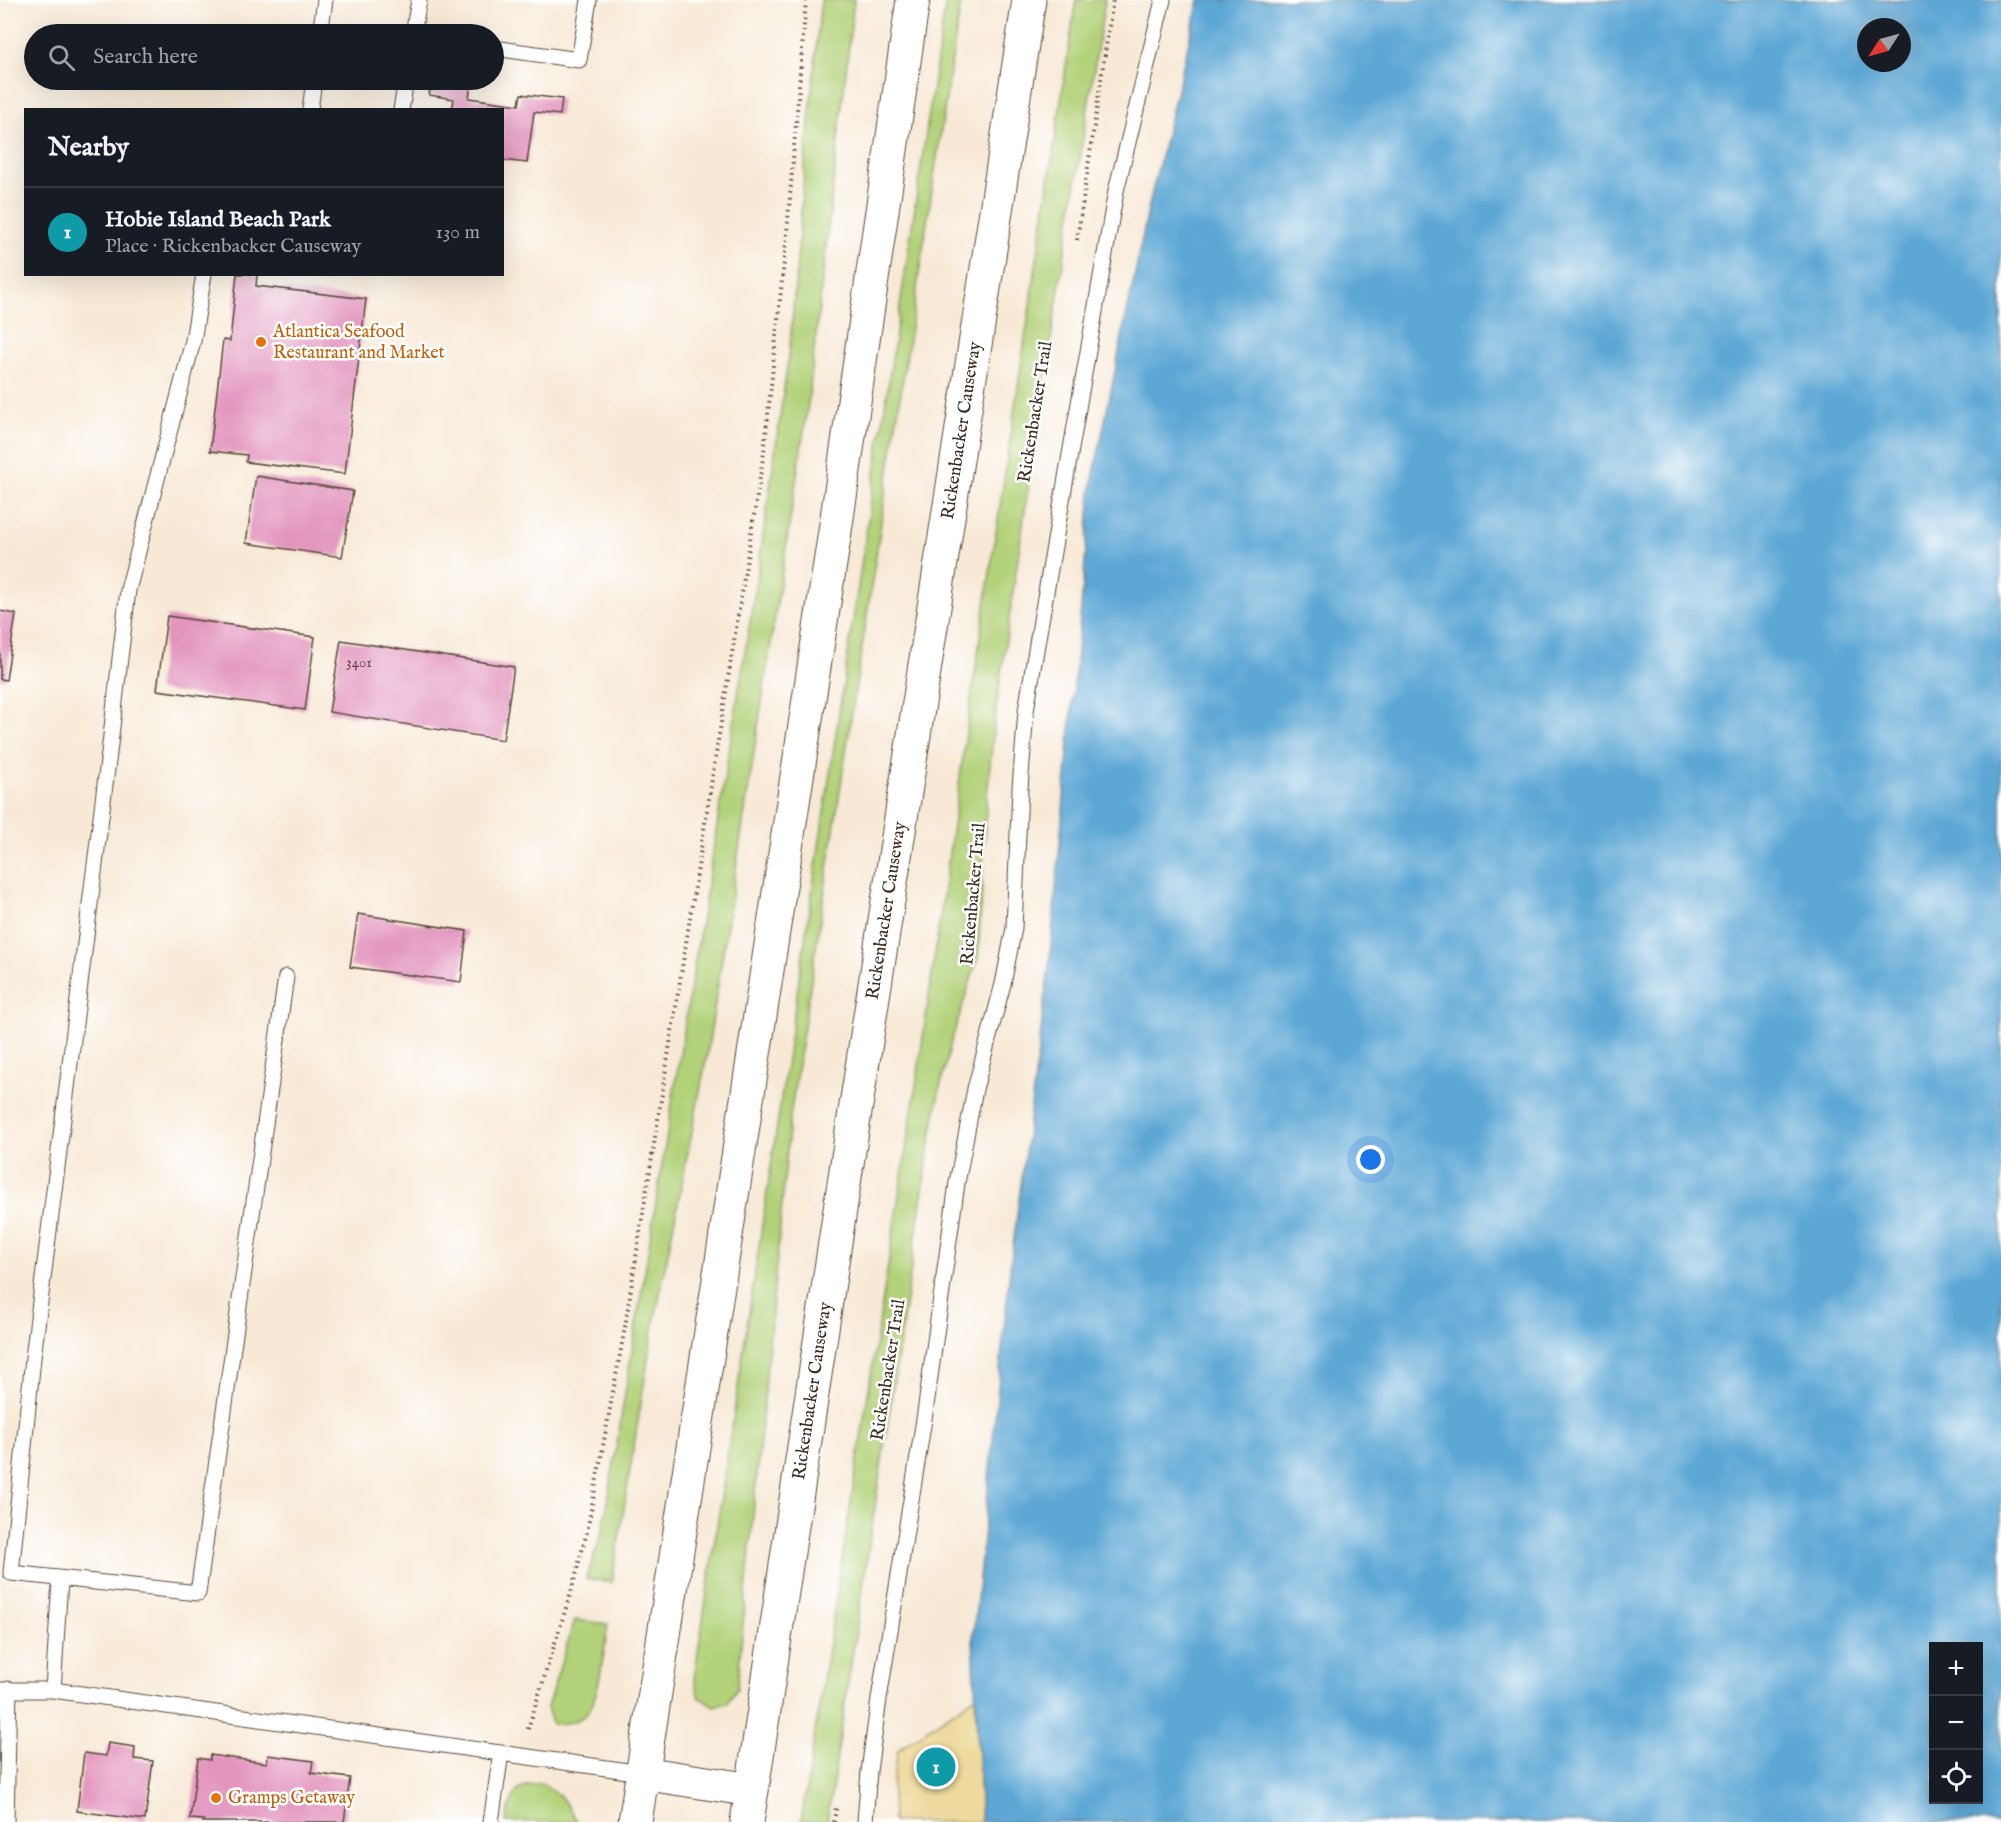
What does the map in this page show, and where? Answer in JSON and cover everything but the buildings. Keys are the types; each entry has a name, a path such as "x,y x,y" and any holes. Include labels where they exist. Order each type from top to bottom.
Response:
{"main road":[{"path":"635,1822 834,538 913,0"},
{"name":"Rickenbacker Causeway","path":"747,1822 850,1144 1029,0"},
{"path":"642,1773 752,1790"}],"lane":[{"path":"321,24 325,0"},
{"path":"415,24 419,0"},
{"path":"504,49 579,60 589,0"},
{"path":"866,1822 869,1771 879,1699 925,1413 957,1183 972,1099 1003,984 1014,928 1026,711 1116,191 1163,0"},
{"path":"310,108 313,90"},
{"path":"401,108 404,90"},
{"path":"204,276 193,341 128,590 33,1358 11,1573 198,1593 286,976"},
{"path":"54,1690 60,1580"},
{"path":"6,1822 4,1689 54,1690 642,1773"},
{"path":"491,1822 501,1753"}],"path":[{"path":"527,1731 571,1592 587,1532 628,1310 764,452 786,244 806,0"},
{"path":"1076,244 1113,0"},
{"path":"834,1822 837,1799"}],"green space":[{"path":"821,0 854,0 808,404 707,1055 652,1334 612,1582 586,1579 603,1530 758,572 790,346"},
{"path":"946,0 961,0 790,1117 737,1689 727,1703 714,1706 699,1697 694,1679"},
{"path":"1076,0 1105,0 1037,427 995,716 987,794 978,957 951,1042 930,1143 827,1822 801,1822 917,1080 971,699"},
{"path":"575,1620 608,1624 598,1687 584,1716 569,1723 552,1724 547,1707"},
{"path":"542,1783 561,1797 578,1822 506,1822 512,1799 519,1789"}],"sand":[{"path":"975,1697 981,1822 893,1822 892,1785 898,1750"}],"water":[{"path":"1199,0 2001,0 2001,1822 981,1822 973,1638 1010,1269 1049,967 1092,483 1149,205"}],"place":[{"name":"Atlantica Seafood Restaurant and Market","path":"261,342"},
{"name":"Hobie Island Beach Park","path":"936,1767"},
{"name":"Gramps Getaway","path":"216,1798"}]}
